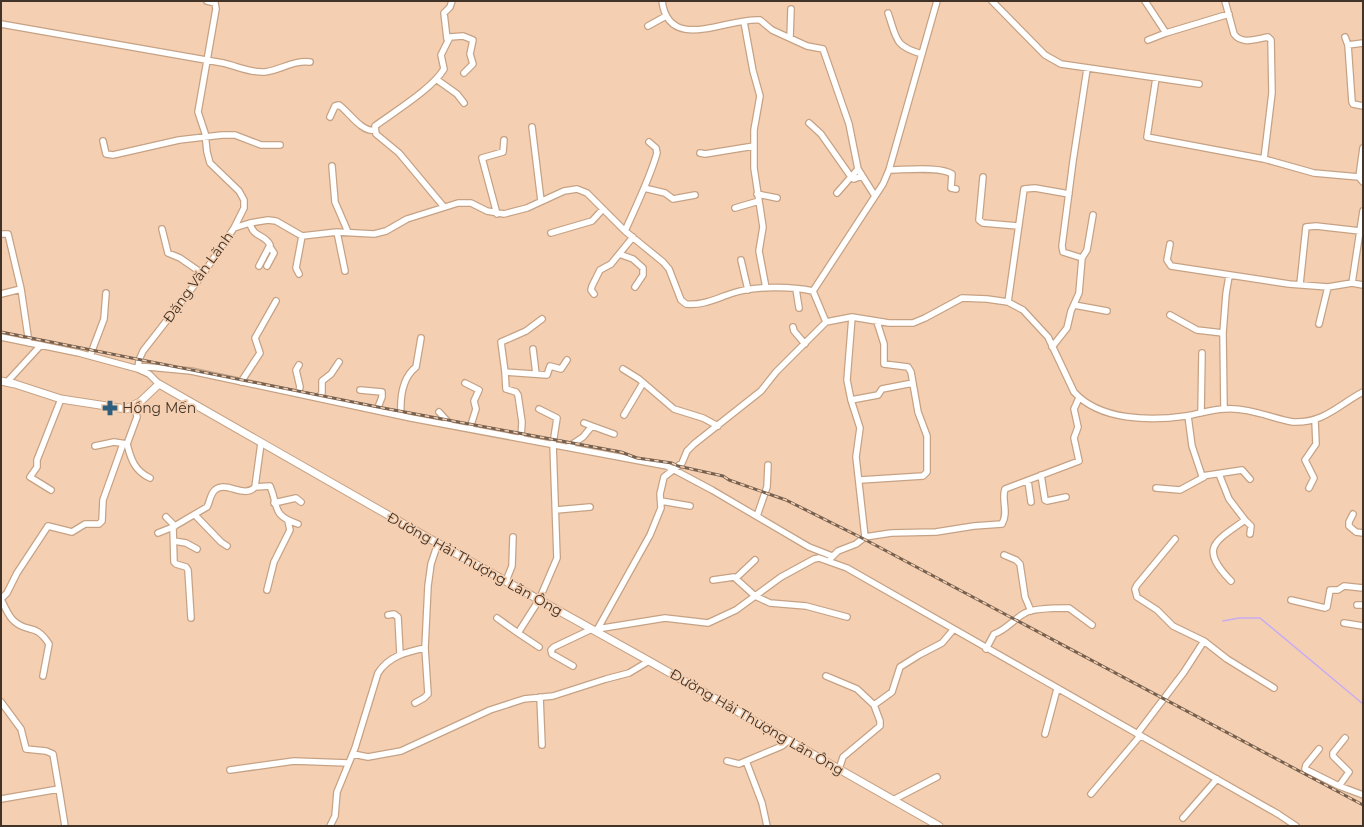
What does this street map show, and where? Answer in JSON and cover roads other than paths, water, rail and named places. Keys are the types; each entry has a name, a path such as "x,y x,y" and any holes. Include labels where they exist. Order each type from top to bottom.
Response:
{"street":[{"path":"207,1 216,2 216,9 198,110 210,163 239,191 244,200 244,208 234,228"},
{"path":"444,207 399,153 376,134 375,126 436,79 444,69 441,55 447,39 444,13 450,7 452,1"},
{"path":"662,1 666,16 678,27 691,31 760,20 772,30 807,46 822,48 825,51 849,124 858,168 875,196"},
{"path":"813,291 875,196 889,170 937,1"},
{"path":"992,1 1045,55 1061,64 1087,69 1199,84"},
{"path":"1145,1 1166,34"},
{"path":"1225,1 1234,34 1238,39 1242,41 1268,37 1271,40 1272,93 1264,159"},
{"path":"790,38 791,9"},
{"path":"888,13 900,45 907,50 922,54"},
{"path":"1148,40 1229,14"},
{"path":"648,26 666,16"},
{"path":"744,22 753,71 760,96 754,130 754,168 763,227 759,251 766,288"},
{"path":"1,24 222,63 256,72 267,71 299,61 310,62"},
{"path":"447,39 450,37 460,36 474,40 470,54 473,64 464,73"},
{"path":"1346,37 1348,45 1352,102 1353,104 1363,106"},
{"path":"1348,45 1363,43"},
{"path":"1082,258 1062,251 1074,154 1087,69"},
{"path":"1156,78 1147,137 1264,159 1314,173 1361,180 1363,148"},
{"path":"436,79 457,94 464,104"},
{"path":"330,117 335,106 339,105 364,128 370,131 375,130"},
{"path":"809,123 821,134 840,163 854,179 862,176"},
{"path":"532,127 541,201"},
{"path":"103,141 106,154 113,155 205,136 235,135 261,145 280,145"},
{"path":"498,214 482,158 503,152 504,140"},
{"path":"625,231 644,188 657,152 656,148 649,142"},
{"path":"700,153 705,154 754,146"},
{"path":"332,166 335,202 348,232"},
{"path":"837,193 858,168"},
{"path":"889,170 929,170 949,172 952,174 951,188 956,189"},
{"path":"983,177 980,220 983,223 1019,226"},
{"path":"644,188 665,193 673,199 695,195"},
{"path":"1008,302 1024,189 1035,188 1069,194"},
{"path":"298,274 296,270 302,236 337,232 370,235 379,233 407,219 444,207 466,202 498,214 512,213 564,191 577,189 587,193 625,231 663,262 669,269 681,300 686,304 701,304 748,290 766,288 813,291"},
{"path":"757,194 777,198"},
{"path":"735,208 759,202"},
{"path":"550,233 592,221 603,209"},
{"path":"1352,283 1363,212"},
{"path":"1052,347 1067,328 1068,320 1080,286 1082,258 1087,250 1093,215"},
{"name":"Đặng Văn Lãnh","path":"138,367 143,351 203,274 234,228 250,223 272,220 302,236"},
{"path":"250,223 254,232 269,242 274,254 267,266"},
{"path":"1300,284 1306,227 1316,226 1360,231"},
{"path":"162,229 168,253 180,258 203,274"},
{"path":"337,232 345,271"},
{"path":"1,234 6,233 9,236 21,289 29,343"},
{"path":"594,294 592,286 600,270 611,264 633,237"},
{"path":"1170,244 1167,260 1169,265 1214,271 1229,276 1328,287 1352,283 1363,285"},
{"path":"259,266 270,247"},
{"path":"619,254 634,259 643,268 643,275 635,287"},
{"path":"741,260 748,290"},
{"path":"1224,408 1224,333 1226,294 1229,276"},
{"path":"1319,324 1328,287"},
{"path":"1,294 21,289"},
{"path":"796,289 799,308"},
{"path":"813,291 826,322"},
{"path":"90,356 106,312 106,293"},
{"path":"595,630 650,535 661,508 660,494 664,477 682,464 691,446 761,391 776,372 826,322 852,317 877,322 913,322 925,318 962,298 969,297 1008,302 1023,310 1048,337 1074,392 1079,398 1098,408 1122,415 1160,418 1188,416 1224,408 1294,422 1315,420 1326,416 1363,392"},
{"path":"241,382 260,353 255,338 276,301"},
{"path":"1074,305 1107,311"},
{"path":"1170,315 1197,330 1224,333"},
{"path":"852,317 847,380 851,400 860,428 856,457 860,480 865,536"},
{"path":"521,438 522,422 518,395 516,392 506,390 501,342 526,331 542,319"},
{"path":"860,480 923,476 926,474 927,436 918,412 911,372 908,367 884,364 884,344 877,322"},
{"path":"793,327 794,331 805,344"},
{"path":"1,337 138,367 170,368 401,415 668,466 672,470 712,490 986,649 1217,779 1296,826"},
{"path":"401,415 402,390 409,371 416,367 421,338"},
{"path":"41,345 4,382 61,399 120,408 135,406 159,384 149,374 138,367"},
{"path":"533,349 536,374"},
{"path":"1201,413 1202,353"},
{"path":"505,372 547,375 550,366 561,369 568,360"},
{"path":"318,398 322,393 322,382 331,374 339,362"},
{"path":"298,394 300,387 296,370 300,365"},
{"path":"623,369 643,382 674,409 703,418 718,426"},
{"path":"624,416 643,382"},
{"path":"465,383 479,390 474,401 476,408 470,428"},
{"path":"851,400 878,395 882,389 913,383"},
{"name":"Đường Hải Thượng Lãn Ông","path":"159,384 939,826"},
{"path":"360,390 382,392 382,397 377,410"},
{"path":"573,666 552,654 551,650 554,646 595,630 665,618 708,623 736,610 781,577 814,559 831,558 841,549 856,544 865,536 891,533 936,532 1004,523 1006,511 1004,491 1079,461 1074,438 1078,427 1074,409 1079,398"},
{"path":"51,490 30,477 37,467 37,460 61,399"},
{"path":"43,676 49,644 40,632 26,628 14,621 1,599 7,593 17,573 48,526 72,532 85,524 99,524 102,521 103,500 137,417 135,406"},
{"path":"518,633 539,600 557,558 553,444 557,418 539,409"},
{"path":"439,412 449,424"},
{"path":"1188,416 1192,446 1201,474 1204,477"},
{"path":"1309,488 1314,478 1306,460 1315,449 1315,420"},
{"path":"584,424 614,434"},
{"path":"568,447 583,437 592,426"},
{"path":"95,446 110,443 125,444"},
{"path":"255,486 261,443"},
{"path":"125,444 137,470 150,478"},
{"path":"757,516 767,487 768,465"},
{"path":"1156,488 1180,490 1204,477 1242,470 1250,480"},
{"path":"1219,474 1229,499 1251,526 1250,534"},
{"path":"1041,475 1046,501 1066,497"},
{"path":"1028,481 1031,502"},
{"path":"158,533 195,515 207,507 212,494 216,489 225,487 248,491 255,486 270,486 274,503 282,518 298,524"},
{"path":"274,503 296,498 301,502"},
{"path":"661,501 690,506"},
{"path":"556,510 590,507"},
{"path":"1353,514 1348,522 1349,526 1356,532 1363,533"},
{"path":"195,515 221,542 227,546"},
{"path":"166,517 174,526 175,562 186,567 188,570 192,618"},
{"path":"1231,581 1213,559 1212,550 1223,536 1245,520"},
{"path":"267,590 274,562 290,530 288,521"},
{"path":"506,581 512,566 513,537"},
{"path":"1175,539 1137,585 1135,593 1137,597 1157,610 1173,626 1204,642 1220,654 1274,688"},
{"path":"174,541 186,543 197,549"},
{"path":"415,703 428,694 425,648 428,586 431,564 438,543"},
{"path":"1004,555 1016,560 1020,564 1025,597 1031,611"},
{"path":"713,580 736,578 754,560"},
{"path":"736,578 755,596 773,604 806,606 847,617"},
{"path":"1291,600 1325,608 1327,607 1330,590 1338,590 1344,586 1363,588"},
{"path":"986,649 994,634 1001,632 1024,613 1031,611 1069,608 1092,625"},
{"path":"388,615 394,614 398,618 400,654"},
{"path":"497,618 539,647"},
{"path":"1344,624 1363,626"},
{"path":"874,706 892,692 900,667 946,640 954,630"},
{"path":"1091,794 1138,735 1204,642"},
{"path":"330,826 335,816 337,792 353,754 378,673 385,664 400,654 425,648"},
{"path":"353,754 368,757 401,751 490,710 524,699 553,696 629,673 649,661"},
{"path":"826,676 857,689 874,706 880,721 880,726 843,757 839,769"},
{"path":"1045,734 1057,689"},
{"path":"540,697 542,745"},
{"path":"1,702 21,729 26,749 46,751 52,754 65,826"},
{"path":"1339,786 1349,772 1333,753 1345,738"},
{"path":"727,761 738,764 782,746 789,740"},
{"path":"1319,749 1306,765 1305,769 1339,786 1363,795"},
{"path":"230,770 294,761 348,763"},
{"path":"746,761 762,803 766,826"},
{"path":"894,800 937,777"},
{"path":"1183,818 1217,779"},
{"path":"1,799 58,789"}],"waterway":[{"path":"1223,621 1239,618 1260,618 1363,704"}],"railway":[{"path":"1,332 383,408 621,452 637,458 672,463 678,466 723,476 729,480 786,500 862,538 1363,805"}],"place":[{"name":"Hồng Mến","path":"110,408"}]}
